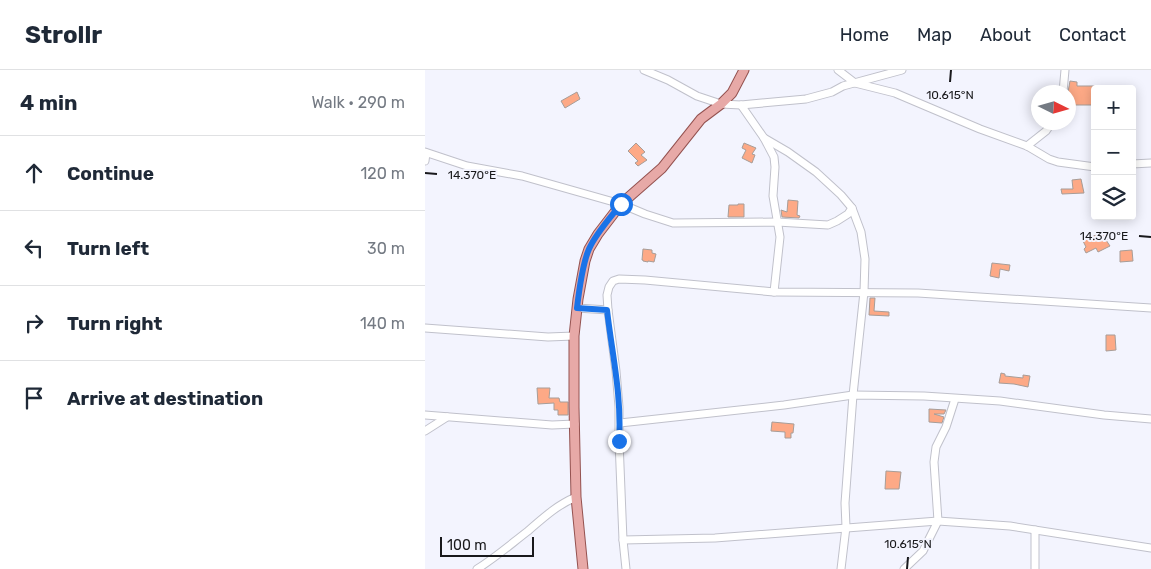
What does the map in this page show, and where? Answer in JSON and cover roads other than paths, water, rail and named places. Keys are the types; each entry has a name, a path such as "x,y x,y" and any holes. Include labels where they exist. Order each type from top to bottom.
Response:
{"main road":[{"path":"583,569 576,497 574,336 585,261 589,249 598,234 621,204 655,175 701,118 721,104 732,93 745,70"}],"street":[{"path":"644,70 668,80 697,96 721,104 741,105 806,99 832,92 843,86 902,70"},
{"path":"838,70 855,83 895,93 980,129 1027,146 1049,159 1091,166"},
{"path":"1064,85 1065,70"},
{"path":"741,105 764,138 774,157 773,196 780,237 774,292"},
{"path":"1027,146 1047,130"},
{"path":"764,138 816,172 841,195 851,208 861,232 865,258 864,292 853,395 845,503 846,527 841,569"},
{"path":"425,161 426,152 467,166 522,176 621,204 673,223 777,222 828,225 848,214 851,208"},
{"path":"1136,164 1151,164"},
{"path":"626,569 623,540 620,423 616,371 607,310 607,295 613,281 619,279 662,281 774,292 918,293 1151,308"},
{"path":"577,308 607,310"},
{"path":"425,328 548,337 574,336"},
{"path":"620,423 784,405 853,395 924,396 1000,402 1151,419"},
{"path":"904,569 923,551 938,521 934,462 936,447 946,428 955,399"},
{"path":"425,415 552,425 575,424"},
{"path":"425,431 447,417"},
{"path":"477,569 504,551 554,509 576,497"},
{"path":"623,540 715,538 938,521 1010,526 1151,548"},
{"path":"1035,530 1035,569"}]}
